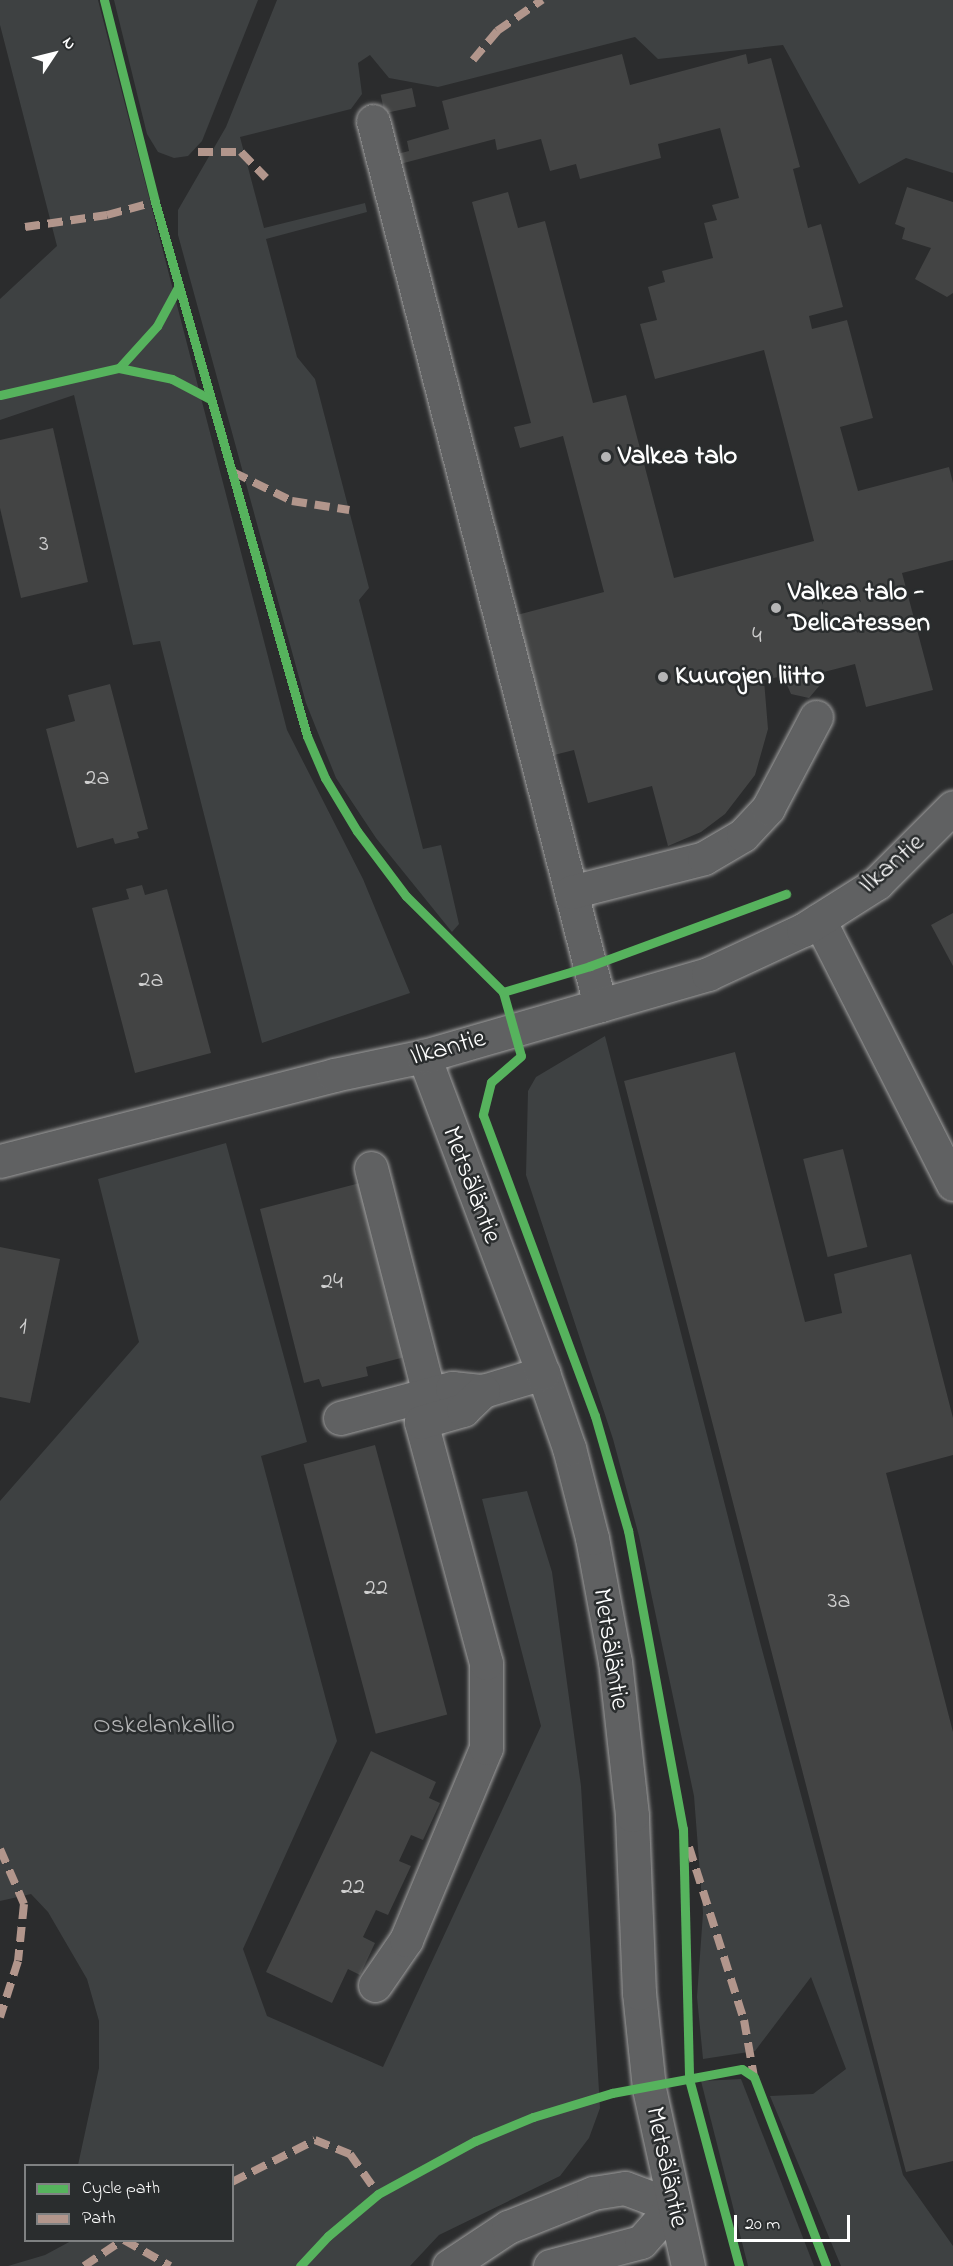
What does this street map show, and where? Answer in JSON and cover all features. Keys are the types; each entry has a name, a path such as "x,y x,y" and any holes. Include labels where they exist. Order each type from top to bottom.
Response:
{"main road":[{"path":"373,121 600,1005"},
{"path":"571,892 704,858 743,835 768,808 816,717"},
{"name":"Ilkantie","path":"0,1161 334,1075 424,1056 708,974 819,920 891,871 953,807"},
{"path":"819,920 953,1184"},
{"name":"Metsäläntie","path":"424,1056 543,1373 569,1448 589,1527 615,1662 632,1815 639,1993 649,2088 688,2266"},
{"path":"370,1168 429,1394"},
{"path":"340,1418 452,1388 483,1391 543,1373"},
{"path":"375,1985 406,1940 486,1748 486,1663 422,1422 463,1410 483,1391"},
{"path":"449,2266 508,2228 593,2193 625,2188 673,2205 641,2242 550,2266"}],"green space":[{"path":"0,0 98,0 287,730 363,879 410,993 262,1043 160,641 133,645 74,395 0,420 0,299 57,246 0,25"},
{"path":"114,0 258,0 202,141 188,156 174,158 158,152 147,134"},
{"path":"277,0 953,0 953,173 906,158 859,184 783,45 658,59 635,37 438,87 389,78 370,55 358,63 362,94 351,109 240,137 264,228 365,203 367,212 266,239 297,357 315,379 349,510 369,588 359,600 423,849 441,845 459,924 452,932 376,838 336,778 306,703 178,235 178,210 226,127"},
{"path":"605,1036 760,1642 903,2175 953,2246 953,2266 841,2266 770,2096 813,2094 846,2069 811,1977 755,2051 703,2059 697,1997 703,1913 694,1796 639,1536 613,1439 526,1175 528,1091 536,1077"},
{"name":"Oskelankallio","path":"226,1143 307,1442 261,1456 337,1741 243,1949 267,2016 383,2067 541,1726 482,1499 527,1491 552,1572 581,1786 600,2108 589,2138 560,2176 439,2235 410,2266 8,2266 45,2255 69,2242 234,2242 234,2164 78,2164 99,2068 99,2021 87,1979 48,1912 31,1894 0,1901 0,1501 139,1342 98,1179"},
{"path":"741,2079 814,2266 748,2266 701,2081"}],"building":[{"name":"Valkea talo","path":"622,54 630,85 746,54 748,64 771,58 800,167 793,169 808,228 821,224 843,307 809,316 812,329 847,320 873,418 840,427 858,491 949,467 953,483 953,560 902,573 933,690 866,707 855,664 820,673 820,685 809,698 791,694 783,676 764,680 768,729 755,775 725,814 701,832 668,846 652,786 588,803 574,750 554,755 517,615 604,592 563,436 520,448 514,427 531,423 472,202 508,192 518,228 545,221 593,403 626,395 674,578 814,541 764,350 655,379 640,324 657,320 648,287 665,282 662,271 713,258 704,223 717,220 712,205 739,198 720,128 658,144 661,158 580,179 576,164 550,171 541,139 497,150 495,139 400,164 397,154 409,151 407,141 449,129 442,101"},
{"path":"412,88 416,107 385,113 381,95"},
{"path":"907,187 953,202 953,293 947,297 915,279 931,248 902,239 905,228 895,224"},
{"path":"53,428 88,582 21,598 0,508 0,440"},
{"path":"110,684 148,829 137,832 139,838 115,844 113,838 77,848 46,729 75,721 68,695"},
{"path":"142,885 145,895 167,889 211,1053 135,1073 92,908 129,899 126,889"},
{"path":"953,913 953,966 931,925"},
{"path":"735,1052 805,1322 842,1313 834,1274 911,1254 953,1418 953,1455 886,1473 953,1732 953,2161 906,2172 624,1081"},
{"path":"843,1149 867,1247 828,1257 803,1159"},
{"path":"360,1183 405,1357 366,1367 368,1376 322,1387 319,1379 304,1383 260,1209"},
{"path":"0,1247 60,1259 30,1403 0,1397"},
{"path":"375,1445 447,1714 376,1734 304,1464"},
{"path":"371,1751 436,1782 429,1798 440,1803 423,1840 411,1835 399,1861 411,1866 388,1915 376,1910 363,1937 375,1943 360,1975 348,1969 332,2003 266,1972"}],"marked path":[{"path":"473,60 497,31 542,0"},
{"path":"198,152 241,152 266,178"},
{"path":"25,227 107,215 155,202"},
{"path":"233,472 292,501 349,510"},
{"path":"689,1847 744,2020 754,2077"},
{"path":"0,1849 24,1904 18,1961 0,2017"},
{"path":"234,2181 315,2140 350,2154 378,2194"},
{"path":"84,2266 120,2242"},
{"path":"128,2242 170,2266"}],"cycle path":[{"path":"104,0 155,202 307,736 325,778 357,831 406,896 503,992 521,1056 491,1082 483,1115 595,1416 628,1530 683,1829 689,2079 739,2266"},
{"path":"119,368 157,326 178,287"},
{"path":"0,395 119,368 172,379 210,399"},
{"path":"503,992 590,966 786,894"},
{"path":"300,2266 328,2236 378,2194 475,2141 533,2117 612,2093 742,2069 754,2077 826,2266"}],"place":[{"name":"Valkea talo","path":"606,457"},
{"name":"Valkea talo - Delicatessen","path":"776,608"},
{"name":"Kuurojen liitto","path":"663,677"}]}
